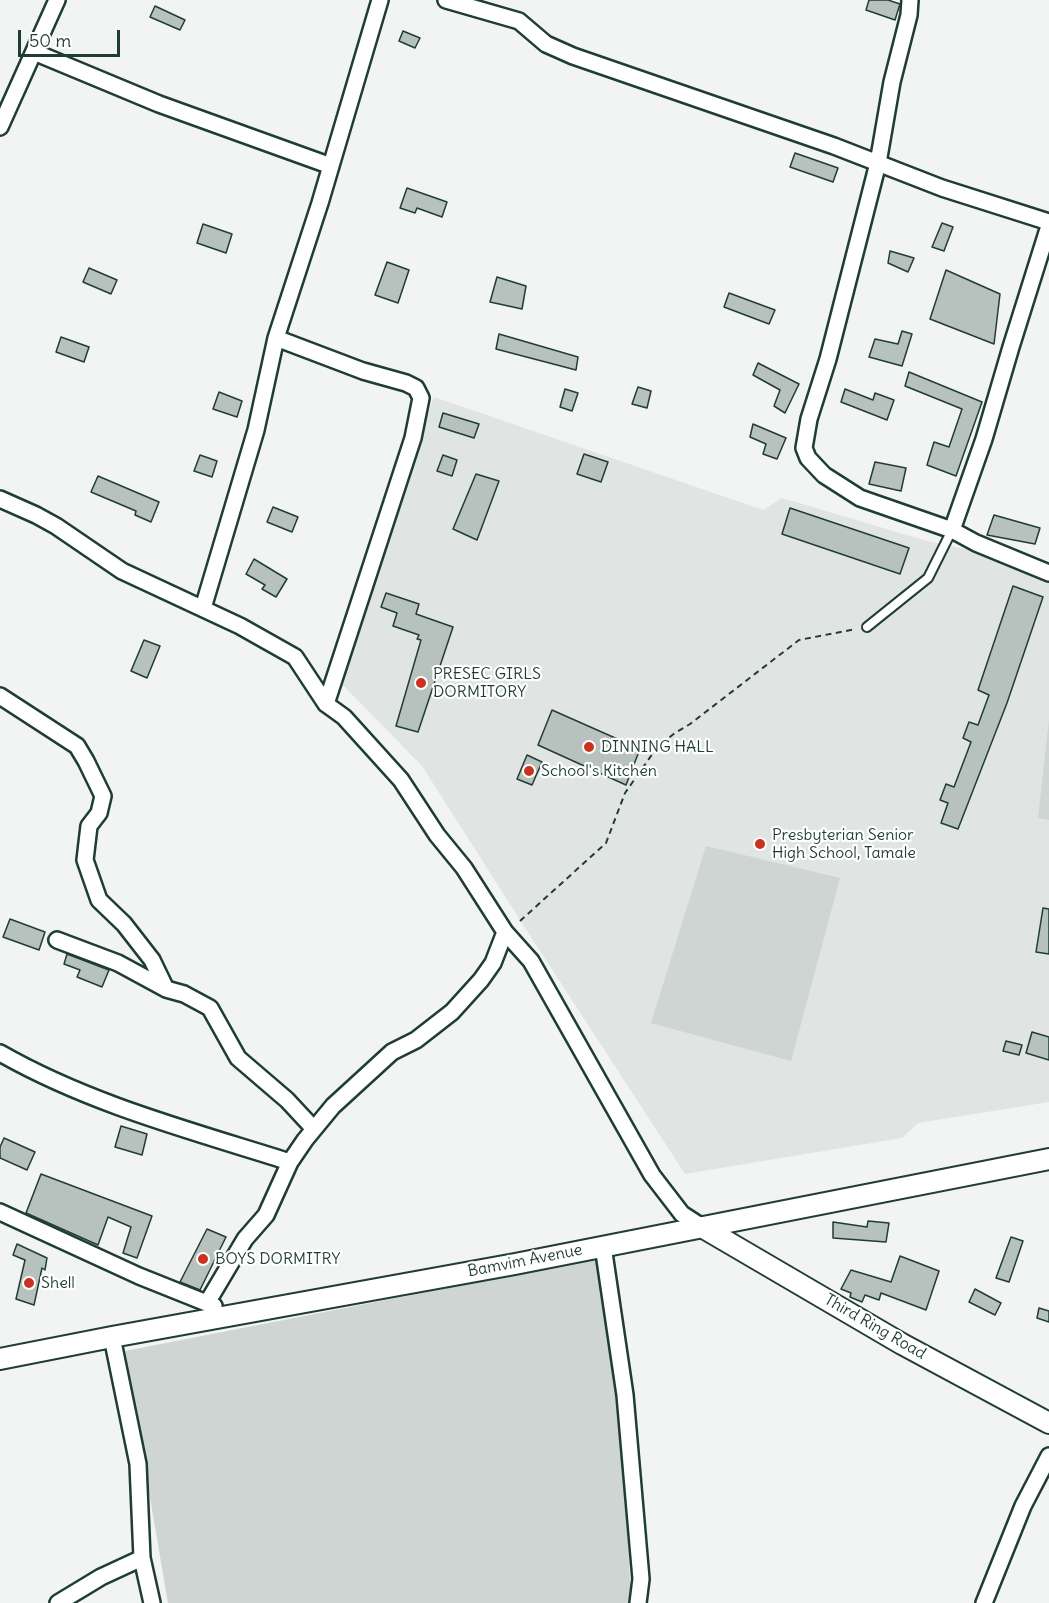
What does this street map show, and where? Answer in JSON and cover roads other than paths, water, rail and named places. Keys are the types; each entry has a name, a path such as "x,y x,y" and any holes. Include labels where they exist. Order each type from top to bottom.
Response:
{"street":[{"path":"0,127 57,0"},
{"path":"203,608 253,441 276,338 331,166 380,0"},
{"path":"446,0 519,21 546,44 573,56 834,146 942,188 1049,224 984,439 952,530"},
{"path":"909,0 909,15 892,82 878,163 828,359 809,418 804,448 808,458 824,476 860,498 952,530 976,543 1047,573"},
{"path":"34,52 170,109 331,166"},
{"path":"276,338 363,372 406,383 416,388 421,398 413,438 326,704"},
{"path":"0,499 56,526 122,571 270,641 294,657 326,704 344,717 366,744 401,780 437,835 464,868 505,932 531,961 652,1175 682,1214 702,1227"},
{"path":"0,696 77,746 86,761 103,796 99,813 89,826 85,860 99,900 124,924 152,960 166,989"},
{"path":"207,1303 245,1239 266,1215 290,1162 314,1129 333,1106 392,1052 416,1040 452,1012 493,963 505,932"},
{"path":"57,940 118,963 166,989 184,994 210,1008 238,1058 288,1100 314,1129"},
{"path":"0,1053 32,1071 74,1089 290,1162"},
{"name":"Bamvim Avenue","path":"0,1359 603,1246 1049,1159"},
{"path":"0,1212 139,1276 235,1314"},
{"name":"Third Ring Road","path":"702,1227 922,1355 1049,1424"},
{"path":"603,1246 625,1395 641,1579 638,1603"},
{"path":"112,1337 138,1464 142,1558 152,1603"},
{"path":"984,1603 1023,1506 1049,1456"},
{"path":"58,1603 102,1577 142,1558"}],"lane":[{"path":"867,627 928,578 952,530"}],"place":[{"name":"PRESEC GIRLS DORMITORY","path":"421,683"},
{"name":"DINNING HALL","path":"589,747"},
{"name":"School's Kitchen","path":"529,771"},
{"name":"Presbyterian Senior High School, Tamale","path":"760,844"},
{"name":"BOYS DORMITRY","path":"203,1259"},
{"name":"Shell","path":"29,1283"}]}
